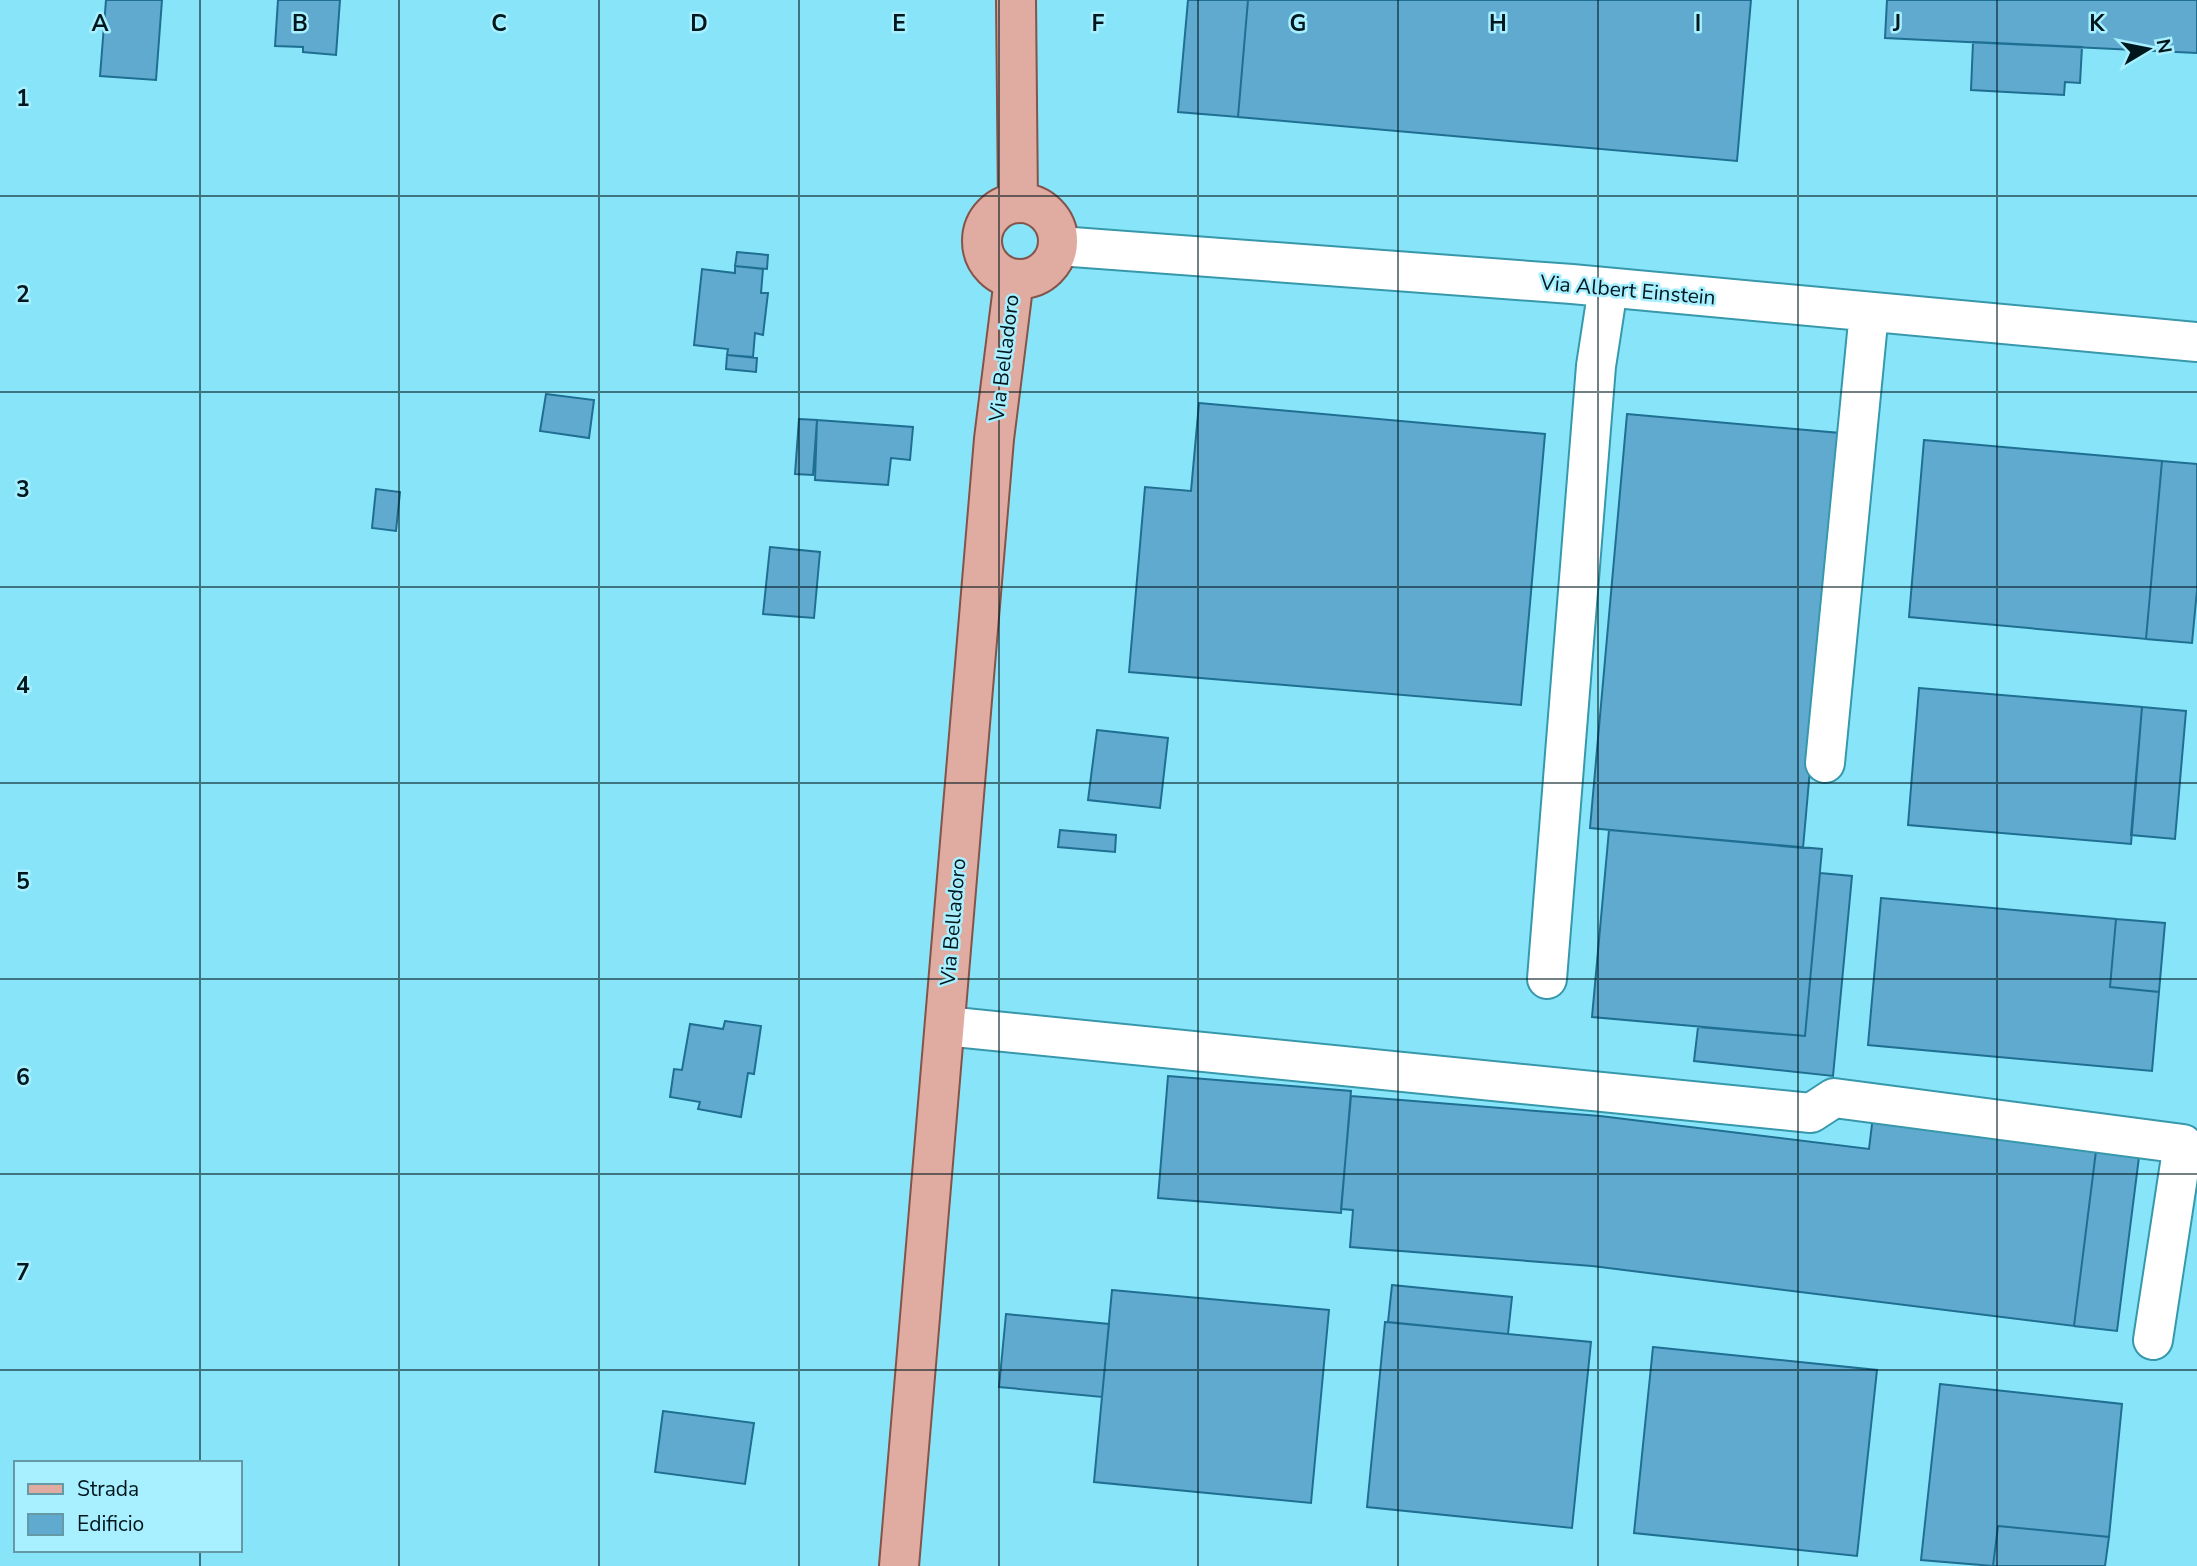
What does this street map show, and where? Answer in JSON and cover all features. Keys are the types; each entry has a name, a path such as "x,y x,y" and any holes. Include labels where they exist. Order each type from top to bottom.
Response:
{"main road":[{"path":"1016,0 1018,202 1035,204 1049,214 1058,229 1059,246"},
{"name":"Via Belladoro","path":"1018,202 1004,205 992,214 985,226 983,251 995,270 1014,279 1030,279 1043,272 1054,261 1059,246"},
{"name":"Via Belladoro","path":"899,1566 994,439 1014,279"}],"street":[{"name":"Via Albert Einstein","path":"1059,246 1608,288 2197,342"},
{"path":"1547,979 1596,366 1608,288"},
{"path":"1825,763 1870,312"},
{"path":"944,1026 1811,1113 1834,1098 2183,1144 2153,1340"}],"building":[{"path":"106,0 162,0 156,80 100,76"},
{"path":"278,0 340,0 336,55 303,52 303,47 275,46"},
{"path":"1188,0 1248,0 1238,117 1178,112"},
{"path":"1248,0 1751,0 1737,161 1238,117"},
{"path":"1887,0 2197,0 2197,53 1885,38"},
{"path":"1973,42 2082,47 2080,83 2065,82 2064,95 1971,90"},
{"path":"737,252 768,255 767,269 735,266"},
{"path":"735,266 763,269 761,293 768,293 763,335 755,333 753,357 727,355 728,349 694,345 702,269 735,273"},
{"path":"727,355 757,358 756,372 726,369"},
{"path":"546,394 594,400 589,438 540,431"},
{"path":"1199,403 1545,434 1521,705 1129,672 1145,487 1191,491"},
{"path":"1627,414 1840,433 1803,848 1590,828"},
{"path":"799,419 817,420 813,475 795,474"},
{"path":"817,420 913,427 910,460 891,458 888,485 815,480"},
{"path":"1924,440 2162,461 2146,639 1909,617"},
{"path":"2162,461 2197,464 2197,590 2192,643 2146,639"},
{"path":"376,489 400,492 396,531 372,528"},
{"path":"770,547 820,552 814,618 763,614"},
{"path":"1919,688 2142,707 2131,844 1908,825"},
{"path":"2142,707 2186,711 2175,839 2131,835"},
{"path":"1097,730 1168,738 1160,808 1088,800"},
{"path":"1060,830 1116,835 1115,852 1058,847"},
{"path":"1609,830 1822,849 1805,1036 1592,1017"},
{"path":"1820,873 1852,876 1833,1076 1694,1061 1698,1027 1805,1036"},
{"path":"1881,898 2116,919 2110,987 2159,992 2152,1071 1868,1045"},
{"path":"2116,919 2165,923 2159,992 2110,987"},
{"path":"725,1021 761,1026 754,1074 748,1073 741,1117 698,1109 700,1102 670,1097 674,1069 682,1070 690,1024 723,1029"},
{"path":"1168,1076 1351,1091 1341,1213 1158,1198"},
{"path":"1351,1096 1600,1116 1869,1149 1873,1116 2097,1143 2074,1326 1592,1266 1350,1247 1353,1210 1341,1209"},
{"path":"2097,1143 2140,1149 2117,1331 2074,1326"},
{"path":"1392,1285 1512,1297 1508,1334 1388,1322"},
{"path":"1112,1290 1329,1310 1311,1503 1094,1482"},
{"path":"1006,1314 1109,1324 1102,1397 999,1387"},
{"path":"1385,1322 1591,1342 1572,1528 1367,1507"},
{"path":"1653,1347 1877,1370 1857,1556 1634,1533"},
{"path":"1940,1384 2122,1404 2109,1537 1998,1526 1993,1566 1921,1560"},
{"path":"663,1411 754,1423 745,1484 655,1472"},
{"path":"1998,1526 2109,1537 2105,1566 1993,1566"}]}
